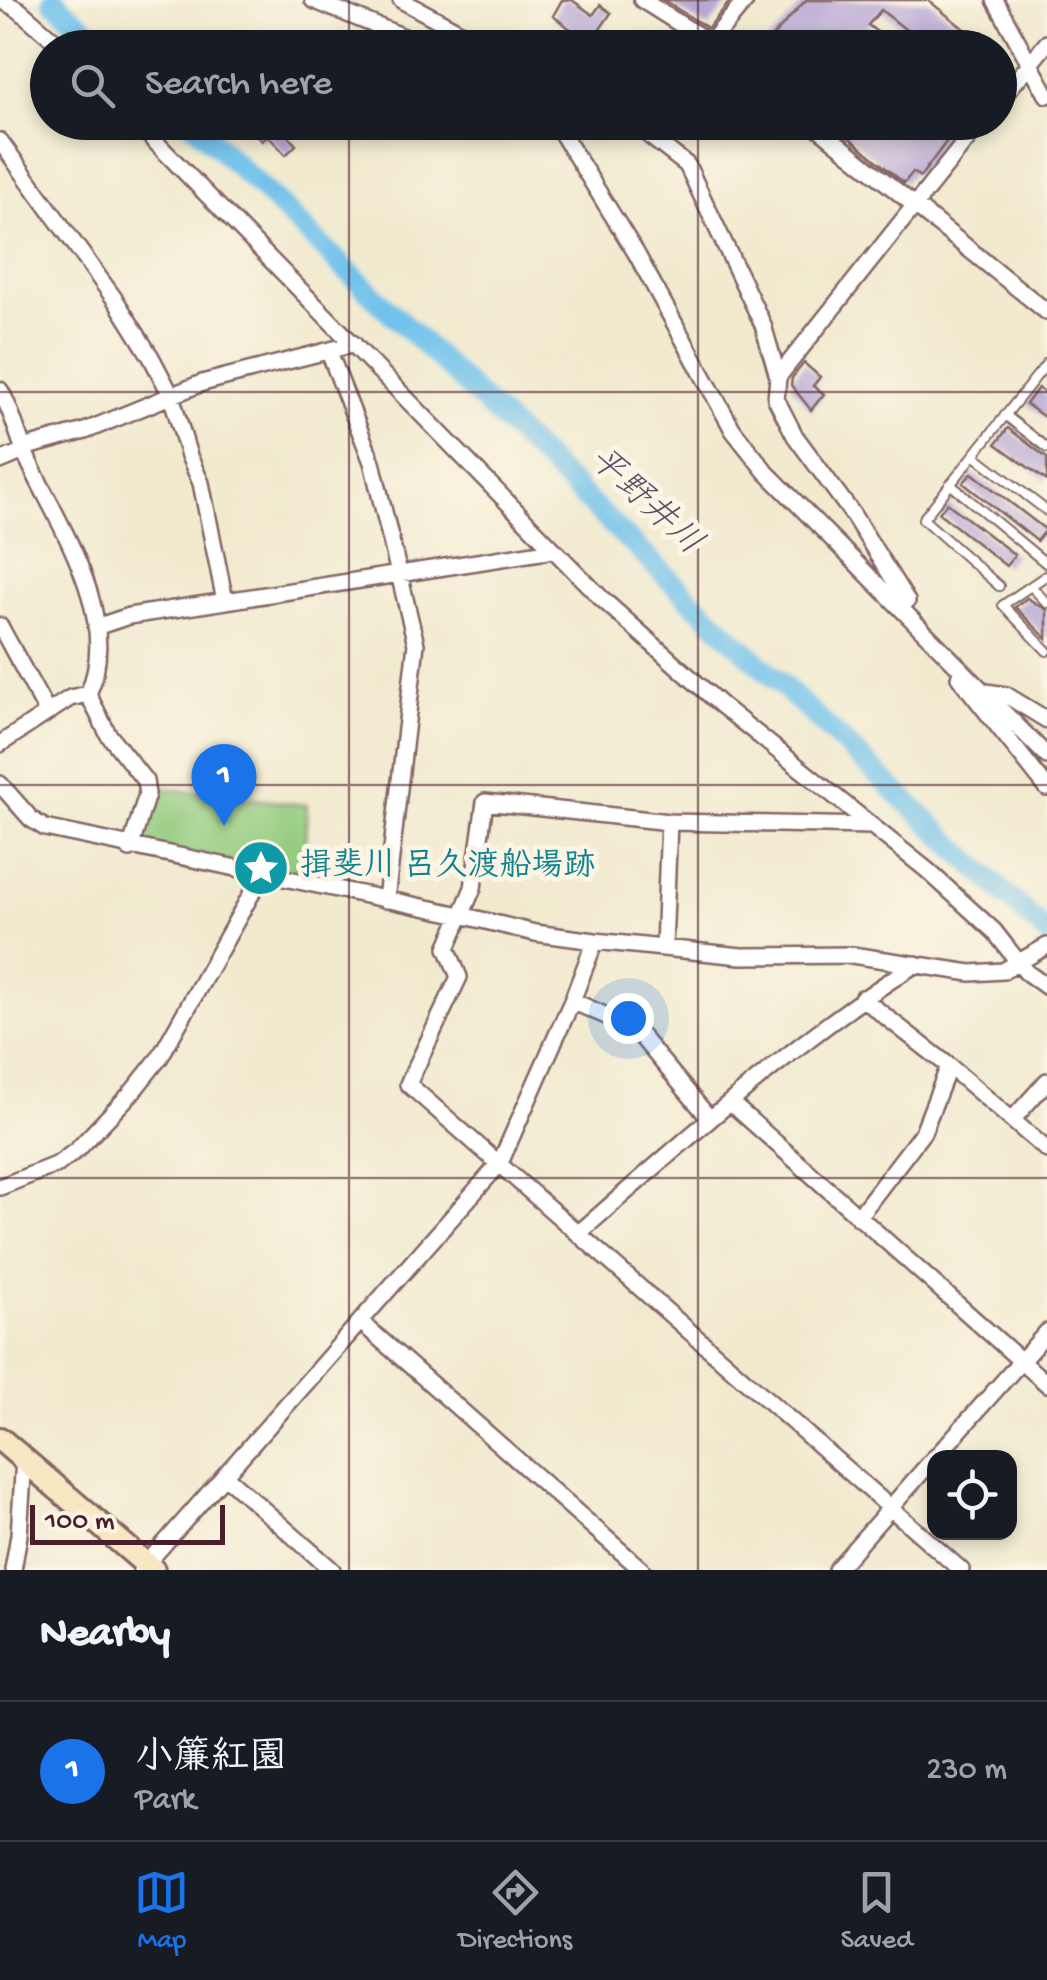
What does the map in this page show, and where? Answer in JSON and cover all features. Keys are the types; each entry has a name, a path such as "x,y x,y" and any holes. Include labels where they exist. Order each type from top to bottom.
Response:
{"main road":[{"path":"0,1439 146,1568"}],"street":[{"path":"1,0 20,10 42,30"},
{"path":"313,0 387,30"},
{"path":"401,0 457,30"},
{"path":"642,0 690,30"},
{"path":"725,30 746,0"},
{"path":"995,0 1011,30"},
{"path":"1017,41 1047,95"},
{"path":"1017,79 1047,43"},
{"path":"154,140 601,598 721,705 872,826 994,931 1025,959 1026,972 1047,988"},
{"path":"566,140 636,252 733,430 766,472 1047,756"},
{"path":"655,140 687,165 756,308 778,376 776,399 795,436 958,676 1047,788"},
{"path":"833,140 1047,312"},
{"path":"778,376 967,140"},
{"path":"0,141 152,357 201,483 226,600"},
{"path":"0,460 85,431 202,383 354,344"},
{"path":"329,352 372,462 416,644 386,900"},
{"path":"0,390 23,450 84,576 96,628 94,680 88,694 102,724 146,780 147,794 130,848"},
{"path":"96,628 130,616 552,548"},
{"path":"0,626 46,712"},
{"path":"986,692 1006,695 1047,720"},
{"path":"0,744 70,698 88,694"},
{"path":"0,784 45,828 535,933 741,956 852,955 972,973 1003,971 1047,946"},
{"path":"872,826 669,822 485,802 473,888 447,948 459,978 408,1084 961,1570"},
{"path":"664,947 669,822"},
{"path":"0,1188 58,1164 77,1150 133,1091 160,1056 262,875"},
{"path":"146,1568 500,1163 595,941"},
{"path":"580,1232 710,1119 862,998 916,964"},
{"path":"862,998 1047,1150"},
{"path":"572,1001 634,1028 710,1119"},
{"path":"858,1217 923,1132 949,1066"},
{"path":"1013,1119 1047,1081"},
{"path":"731,1103 1047,1384"},
{"path":"362,1323 642,1570"},
{"path":"942,1450 1047,1332"},
{"path":"13,1570 20,1535 24,1459"},
{"path":"836,1570 927,1467"},
{"path":"225,1476 332,1570"}],"lane":[{"path":"1000,586 923,519 1047,363"},
{"path":"1036,375 1047,384"},
{"path":"1005,414 1047,448"},
{"path":"974,454 1047,512"},
{"path":"950,484 1047,564"},
{"path":"1047,575 1003,605 1047,651"},
{"path":"1031,586 1047,603"}],"green space":[{"path":"153,787 307,805 303,877 136,846"}],"building":[{"path":"562,0 572,0 593,15 600,5 611,13 599,30 572,30 553,16"},
{"path":"663,0 731,0 708,28"},
{"path":"806,0 928,0 966,30 906,30 881,10 868,25 875,30 778,30"},
{"path":"272,140 291,140 296,145 286,155"},
{"path":"852,140 948,140 920,177 913,172 904,183"},
{"path":"804,363 820,377 813,386 824,394 811,410 791,385"},
{"path":"1038,388 1047,395 1047,419 1026,404"},
{"path":"1008,428 1047,458 1047,481 996,444"},
{"path":"972,473 1046,530 1037,541 963,483"},
{"path":"947,503 1015,555 1006,566 939,513"},
{"path":"1027,598 1047,610 1047,639 1015,607"}],"waterway":[{"name":"平野井川","path":"53,0 87,30"},
{"name":"平野井川","path":"211,140 691,600 1047,933"}],"place":[{"name":"小簾紅園","path":"224,826"},
{"name":"揖斐川 呂久渡船場跡","path":"261,868"}]}
